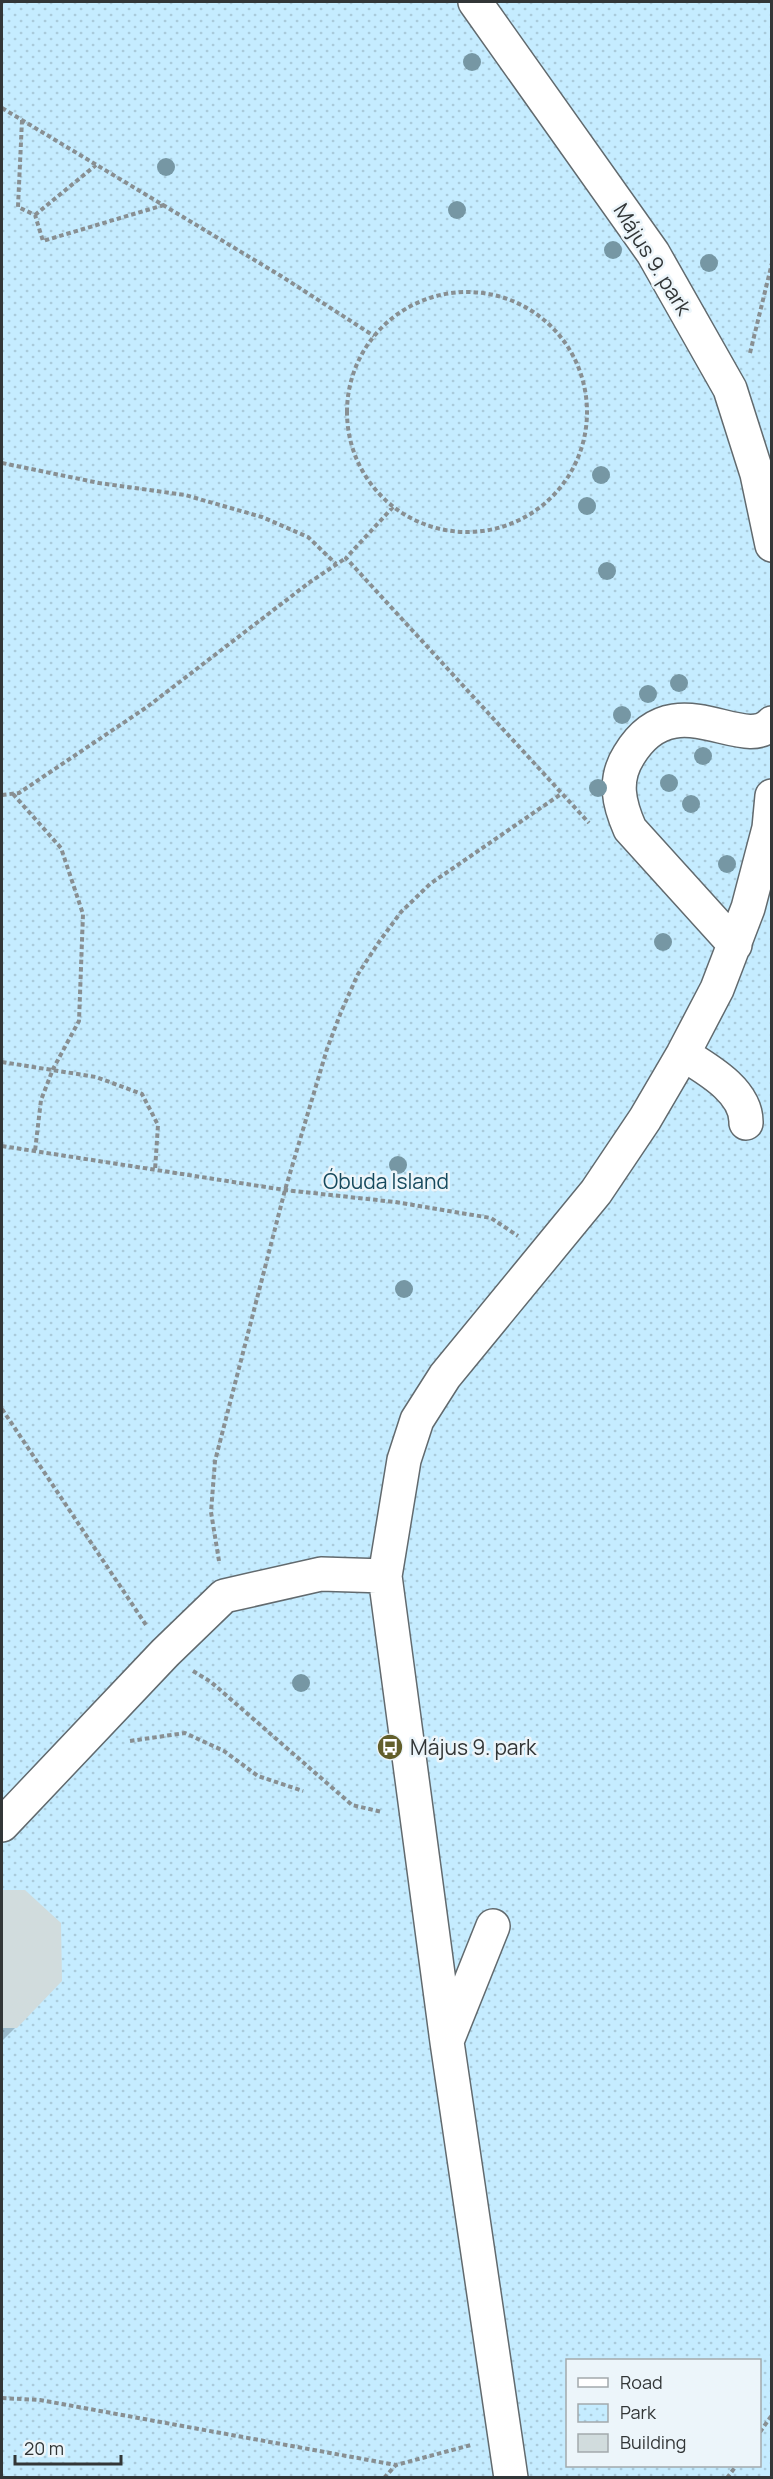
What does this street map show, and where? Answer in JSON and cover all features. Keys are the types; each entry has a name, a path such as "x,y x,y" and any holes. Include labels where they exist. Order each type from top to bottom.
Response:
{"street":[{"name":"Május 9. park","path":"475,2 653,253 730,389 757,474 771,545"},
{"path":"735,945 630,829 620,806 618,788 627,756 652,728 672,720 709,722 753,733 766,729 771,723"},
{"path":"740,730 771,754"},
{"path":"511,2478 417,1829 386,1576 404,1460 417,1420 445,1376 596,1192 645,1119 683,1054 717,989 735,945 748,908 771,816"},
{"path":"683,1054 714,1074 742,1102 746,1123"},
{"path":"2,1825 165,1653 224,1596 321,1574 386,1576"},
{"path":"447,2042 493,1926"}],"path":[{"path":"2,108 164,205 374,336"},
{"path":"22,120 18,207 36,215"},
{"path":"36,215 96,165"},
{"path":"36,215 43,241 164,205"},
{"path":"730,389 747,364 771,263"},
{"path":"467,291 500,296 530,309 555,329 574,356 586,387 588,419 582,452 567,481 546,505 518,522 486,532 443,530 422,524 393,507 370,484 354,454 347,422 349,388 360,357 374,336 404,309 434,296 467,291"},
{"path":"2,463 99,483 185,495 262,517 308,537 336,564"},
{"path":"2,795 19,793 147,706 346,558 393,507"},
{"path":"346,558 596,830"},
{"path":"12,794 61,848 83,914 79,1021 53,1069 41,1100 35,1151"},
{"path":"224,1596 211,1512 215,1461 285,1191 330,1040 358,974 401,912 430,884 561,794"},
{"path":"2,1062 96,1077 142,1094 158,1125 155,1170"},
{"path":"2,1146 285,1191 395,1202 491,1218 544,1255"},
{"path":"2,1409 165,1653 211,1682 352,1805 384,1813 417,1829"},
{"path":"80,1744 101,1746 185,1733 224,1751 258,1776 303,1791"},
{"path":"2,2398 40,2400 396,2465 481,2442 504,2439"},
{"path":"761,2429 771,2415"},
{"path":"384,2478 396,2465"}],"green space":[{"name":"Óbuda Island","path":"2,2 771,2 771,2477 2,2477"}],"building":[{"path":"2,1890 25,1890 61,1923 62,1981 17,2028 2,2028"}],"place":[{"name":"Május 9. park","path":"390,1747"}]}
